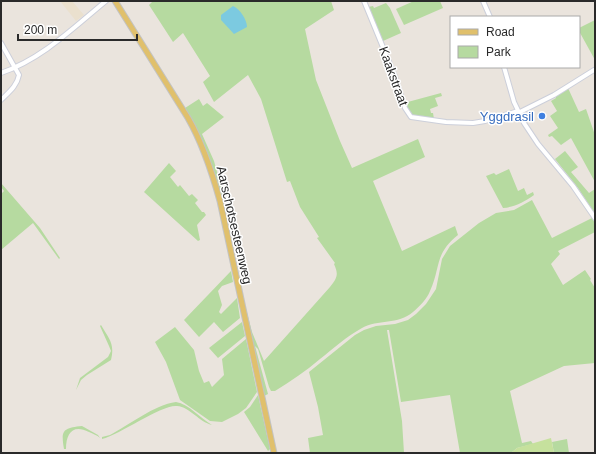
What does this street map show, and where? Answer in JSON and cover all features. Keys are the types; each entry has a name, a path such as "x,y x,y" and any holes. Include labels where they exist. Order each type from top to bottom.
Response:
{"main road":[{"name":"Aarschotsesteenweg","path":"114,1 196,131 209,163 220,201 274,453"}],"street":[{"path":"1,73 28,62 50,47 106,1"},
{"name":"Kaakstraat","path":"364,1 394,74 405,108 411,117 438,121 472,123 518,112"},
{"path":"483,1 490,16"},
{"path":"1,43 19,75 14,88 1,100"},
{"path":"504,68 510,92 518,112 533,137 573,186 595,218"},
{"path":"518,112 554,95 594,70"}],"shaded area":[{"path":"60,1 72,1 84,15 76,21"}],"green space":[{"path":"153,1 331,1 334,10 305,29 316,80 352,168 418,139 425,157 373,181 402,251 455,226 458,235 445,248 441,255 427,297 413,312 401,319 368,325 362,328 345,339 293,380 275,391 271,391 269,387 258,349 255,346 268,394 264,396 245,305 252,332 264,361 336,279 335,263 317,238 319,237 300,207 290,181 287,182 261,99 248,75 214,102 203,82 210,76 183,33 173,42 149,5"},
{"path":"414,1 440,1 443,8 404,25 396,9"},
{"path":"386,3 390,8 401,33 383,41 368,7 373,6 374,8"},
{"path":"595,20 595,60 580,33 580,28"},
{"path":"568,88 579,112 586,109 595,135 595,182 571,138 561,145 552,136 549,137 548,135 558,128 550,116 557,111 551,101 556,98 555,95"},
{"path":"441,93 442,96 435,98 438,106 430,109 431,113 433,113 434,119 410,115 404,103"},
{"path":"199,99 203,106 207,103 224,117 202,134 214,161 224,198 222,199 210,160 185,108"},
{"path":"565,151 578,167 571,172 589,193 595,189 595,214 578,188 555,159"},
{"path":"169,163 176,171 170,177 178,187 180,185 189,196 192,194 198,200 195,203 206,215 197,225 200,240 198,241 144,192"},
{"path":"509,169 518,191 524,188 527,195 533,192 534,195 512,207 503,208 486,176 494,173 496,175"},
{"path":"1,183 40,228 60,258 59,259 33,223 1,250 1,194 4,191 1,187"},
{"path":"532,200 552,238 592,218 595,223 595,232 558,251 560,254 551,264 563,285 585,270 595,288 595,363 564,366 510,391 522,443 531,441 533,444 517,448 511,453 460,453 450,395 401,402 389,330 387,330 402,421 404,453 310,453 308,438 323,435 309,372 355,335 364,330 376,326 395,324 408,320 416,314 426,304 436,289 442,259 450,246 479,223 496,213 514,210"},
{"path":"231,271 233,282 222,286 218,291 222,305 219,312 221,314 237,298 240,318 223,332 214,322 199,337 184,320"},
{"path":"242,322 245,336 218,358 209,348"},
{"path":"101,325 112,345 111,360 81,380 76,390 80,378 108,357 111,351 100,326"},
{"path":"175,327 194,350 199,371 204,383 209,381 212,387 224,375 222,359 246,339 257,392 246,408 222,422 210,421 180,400 166,362 155,342"},
{"path":"258,395 270,449 268,451 244,412 250,407"},
{"path":"176,402 190,408 212,425 203,421 186,409 177,406 152,414 110,436 102,439 102,437 110,435 150,411"},
{"path":"82,426 98,435 100,438 83,430 75,430 69,434 66,449 64,449 64,432 70,428"},
{"path":"551,438 554,453 511,453 517,448"},
{"path":"567,439 569,453 554,453 552,442"}],"water":[{"path":"233,6 243,15 247,27 234,34 221,20 221,15"}],"place":[{"name":"Yggdrasil","path":"542,116"}]}
